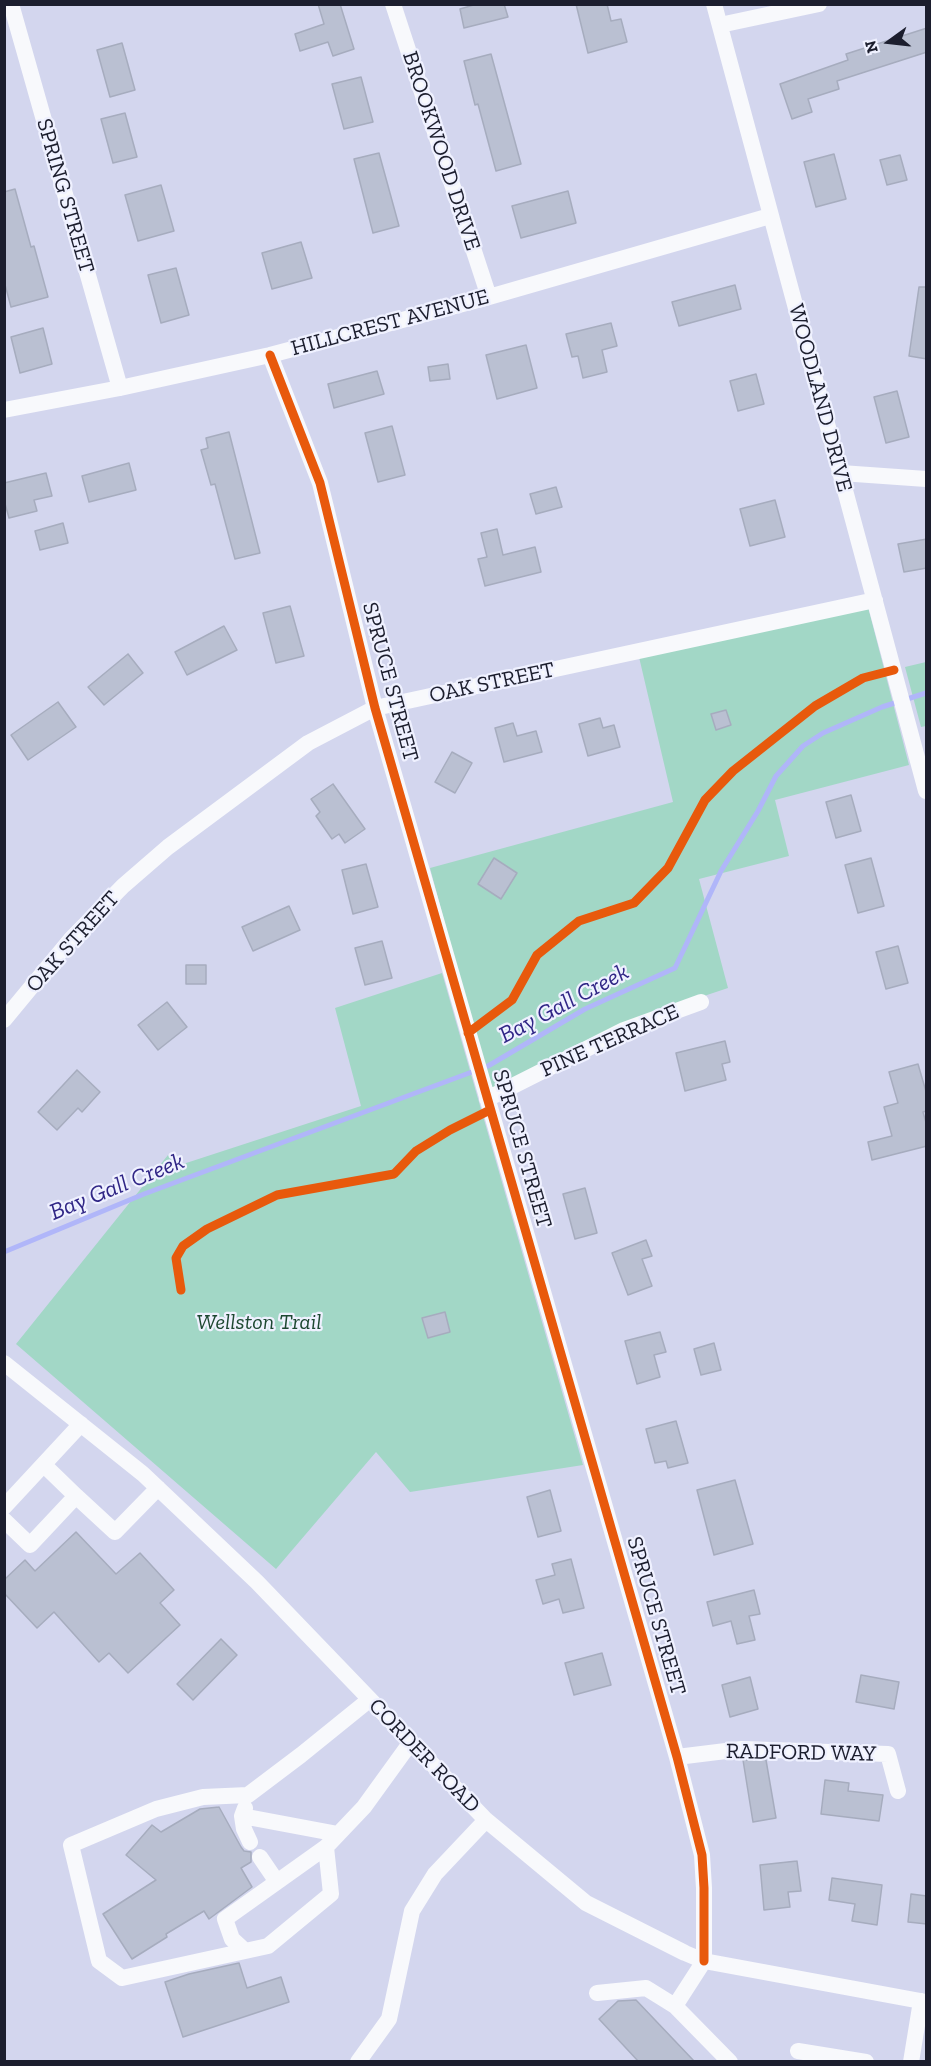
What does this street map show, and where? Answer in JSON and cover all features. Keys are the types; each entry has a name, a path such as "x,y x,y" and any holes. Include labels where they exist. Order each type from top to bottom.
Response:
{"street":[{"name":"SPRING STREET","path":"11,4 120,388"},
{"name":"BROOKWOOD DRIVE","path":"393,4 489,297"},
{"name":"WOODLAND DRIVE","path":"714,4 874,600 908,720 920,736 927,791"},
{"path":"720,25 819,4"},
{"name":"HILLCREST AVENUE","path":"4,410 120,388 270,355 489,297 770,216"},
{"name":"SPRUCE STREET","path":"270,355 320,483 375,708 677,1757 702,1855 704,1961"},
{"path":"841,473 927,479"},
{"name":"OAK STREET","path":"4,1020 71,939 123,886 168,848 308,743 375,708 874,600"},
{"name":"PINE TERRACE","path":"485,1094 624,1030 701,1002"},
{"name":"CORDER ROAD","path":"4,1362 158,1488 257,1582 486,1820 586,1903 704,1961 924,2001"},
{"path":"4,1507 81,1424"},
{"path":"44,1465 115,1532 158,1488"},
{"path":"4,1520 30,1545 76,1496"},
{"path":"326,1847 331,1894 268,1946 122,1978 99,1961 71,1845 156,1809 203,1797 248,1795 302,1755 369,1700"},
{"path":"245,1951 232,1939 225,1919 326,1847 364,1807 411,1742"},
{"name":"RADFORD WAY","path":"677,1757 742,1749 888,1754 898,1791"},
{"path":"248,1795 243,1816 244,1829 250,1842"},
{"path":"243,1816 338,1834"},
{"path":"358,2061 389,2019 412,1911 435,1874 486,1820"},
{"path":"260,1857 277,1882"},
{"path":"675,2006 704,1961"},
{"path":"597,1993 646,1988 675,2006 730,2061"},
{"path":"910,2061 924,2001"},
{"path":"798,2051 866,2061"}],"green space":[{"path":"868,607 909,765 775,800 789,856 699,879 728,988 617,1025 490,1092 430,868 673,802 639,657"},
{"path":"926,662 926,726 921,727 905,667"},
{"name":"Wellston Trail","path":"442,973 583,1465 410,1492 376,1452 276,1569 16,1344 168,1155 177,1166 361,1106 335,1008"}],"building":[{"path":"318,4 340,4 354,49 333,56 328,42 300,51 295,34 324,24"},
{"path":"477,4 504,4 508,17 464,28 460,9"},
{"path":"576,4 607,4 611,21 621,19 627,42 588,53"},
{"path":"927,28 927,52 837,81 839,89 808,99 812,112 792,119 780,84 848,60 846,54"},
{"path":"122,43 135,90 110,97 97,50"},
{"path":"491,54 521,164 496,171 464,61"},
{"path":"361,77 373,122 344,129 332,84"},
{"path":"125,113 137,157 113,163 101,119"},
{"path":"379,153 399,226 373,233 354,159"},
{"path":"834,154 846,199 816,207 804,162"},
{"path":"900,155 907,180 887,185 880,160"},
{"path":"161,185 174,231 138,241 125,195"},
{"path":"15,189 48,297 11,307 4,281 4,192"},
{"path":"568,191 576,223 521,238 512,206"},
{"path":"301,242 312,278 272,289 262,253"},
{"path":"176,268 189,315 161,323 148,275"},
{"path":"735,285 741,309 679,326 672,302"},
{"path":"919,287 927,287 927,359 909,356"},
{"path":"611,323 617,346 602,350 607,372 583,378 578,356 572,357 566,334"},
{"path":"43,328 52,364 20,373 11,337"},
{"path":"526,345 537,388 497,399 486,355"},
{"path":"448,364 450,379 430,381 428,367"},
{"path":"377,371 384,394 334,408 328,384"},
{"path":"756,374 764,404 738,411 730,381"},
{"path":"897,391 909,437 886,443 874,397"},
{"path":"392,426 405,475 378,482 365,433"},
{"path":"229,432 260,553 235,559 215,484 211,485 201,450 208,448 206,438"},
{"path":"129,463 136,490 89,502 82,476"},
{"path":"46,473 52,496 34,500 37,511 9,518 4,500 4,483"},
{"path":"556,487 562,507 536,514 530,494"},
{"path":"775,500 785,537 750,546 740,509"},
{"path":"63,523 68,543 40,550 35,531"},
{"path":"497,529 503,555 535,547 541,572 485,586 478,559 487,557 481,533"},
{"path":"927,539 927,568 904,572 898,544"},
{"path":"290,606 304,656 276,663 263,613"},
{"path":"224,626 237,650 187,675 175,652"},
{"path":"128,654 143,673 104,705 88,687"},
{"path":"58,702 76,727 28,760 11,735"},
{"path":"726,710 731,725 716,730 711,714"},
{"path":"600,718 603,728 614,725 620,747 588,756 579,724"},
{"path":"513,723 517,736 536,731 542,752 504,762 495,728"},
{"path":"452,752 472,763 455,793 435,782"},
{"path":"333,784 365,829 345,843 339,834 332,839 316,816 320,812 311,799"},
{"path":"851,795 861,831 836,838 826,802"},
{"path":"494,858 517,873 501,899 478,884"},
{"path":"871,858 884,906 858,913 845,865"},
{"path":"366,864 378,907 353,914 342,870"},
{"path":"289,906 300,930 253,951 242,927"},
{"path":"382,941 392,978 365,985 355,948"},
{"path":"898,946 908,983 886,989 876,952"},
{"path":"186,965 206,965 206,984 186,984"},
{"path":"167,1002 187,1027 158,1050 138,1025"},
{"path":"725,1041 730,1062 722,1064 726,1080 685,1091 676,1053"},
{"path":"918,1064 927,1095 927,1111 923,1112 927,1126 927,1146 872,1160 868,1142 892,1136 884,1107 898,1103 889,1072"},
{"path":"77,1070 100,1092 82,1112 78,1108 57,1130 38,1112"},
{"path":"585,1188 597,1233 575,1239 563,1194"},
{"path":"646,1240 652,1256 642,1259 652,1286 628,1295 612,1253"},
{"path":"445,1312 450,1332 428,1338 422,1318"},
{"path":"660,1332 666,1352 654,1355 660,1377 637,1384 625,1341"},
{"path":"714,1343 721,1370 701,1375 694,1349"},
{"path":"676,1421 688,1463 668,1468 666,1461 655,1463 646,1429"},
{"path":"735,1480 753,1544 714,1555 697,1490"},
{"path":"550,1490 561,1531 538,1537 527,1497"},
{"path":"76,1532 116,1574 140,1553 174,1590 160,1603 180,1625 128,1673 109,1653 99,1662 54,1612 37,1628 4,1593 4,1580 25,1560 35,1571"},
{"path":"571,1559 584,1608 563,1613 559,1599 543,1604 536,1580 555,1575 552,1564"},
{"path":"754,1590 760,1614 749,1616 755,1640 737,1644 731,1621 713,1626 707,1602"},
{"path":"221,1639 237,1655 193,1700 177,1684"},
{"path":"602,1653 611,1685 574,1695 565,1663"},
{"path":"861,1675 899,1682 894,1709 856,1702"},
{"path":"750,1677 758,1709 730,1717 722,1685"},
{"path":"743,1760 766,1760 776,1818 753,1822"},
{"path":"825,1780 849,1783 848,1791 883,1795 879,1821 821,1814"},
{"path":"219,1807 241,1847 244,1851 251,1852 251,1862 241,1868 252,1887 209,1919 204,1911 166,1934 167,1937 132,1959 103,1914 156,1880 126,1855 152,1825 161,1832 200,1809"},
{"path":"797,1861 801,1891 788,1892 790,1907 764,1910 760,1865"},
{"path":"832,1878 882,1885 877,1925 852,1921 855,1904 829,1900"},
{"path":"911,1894 927,1896 927,1924 908,1922"},
{"path":"239,1963 247,1988 281,1977 289,2002 183,2037 165,1982"},
{"path":"636,2000 694,2061 638,2061 599,2019 618,2001"}],"waterway":[{"name":"Bay Gall Creek","path":"4,1252 144,1194 488,1066 585,1009 675,968 721,871 758,811 776,776 803,746 823,733 882,707 926,693"}],"cycle path":[{"path":"270,355 320,483 375,708 677,1757 702,1855 704,1961"},
{"path":"468,1033 512,1000 537,955 579,921 634,903 668,868 705,800 733,771 815,706 863,678 894,670"},
{"path":"181,1290 176,1258 183,1246 207,1229 277,1195 394,1174 416,1151 450,1130 490,1110"}]}
